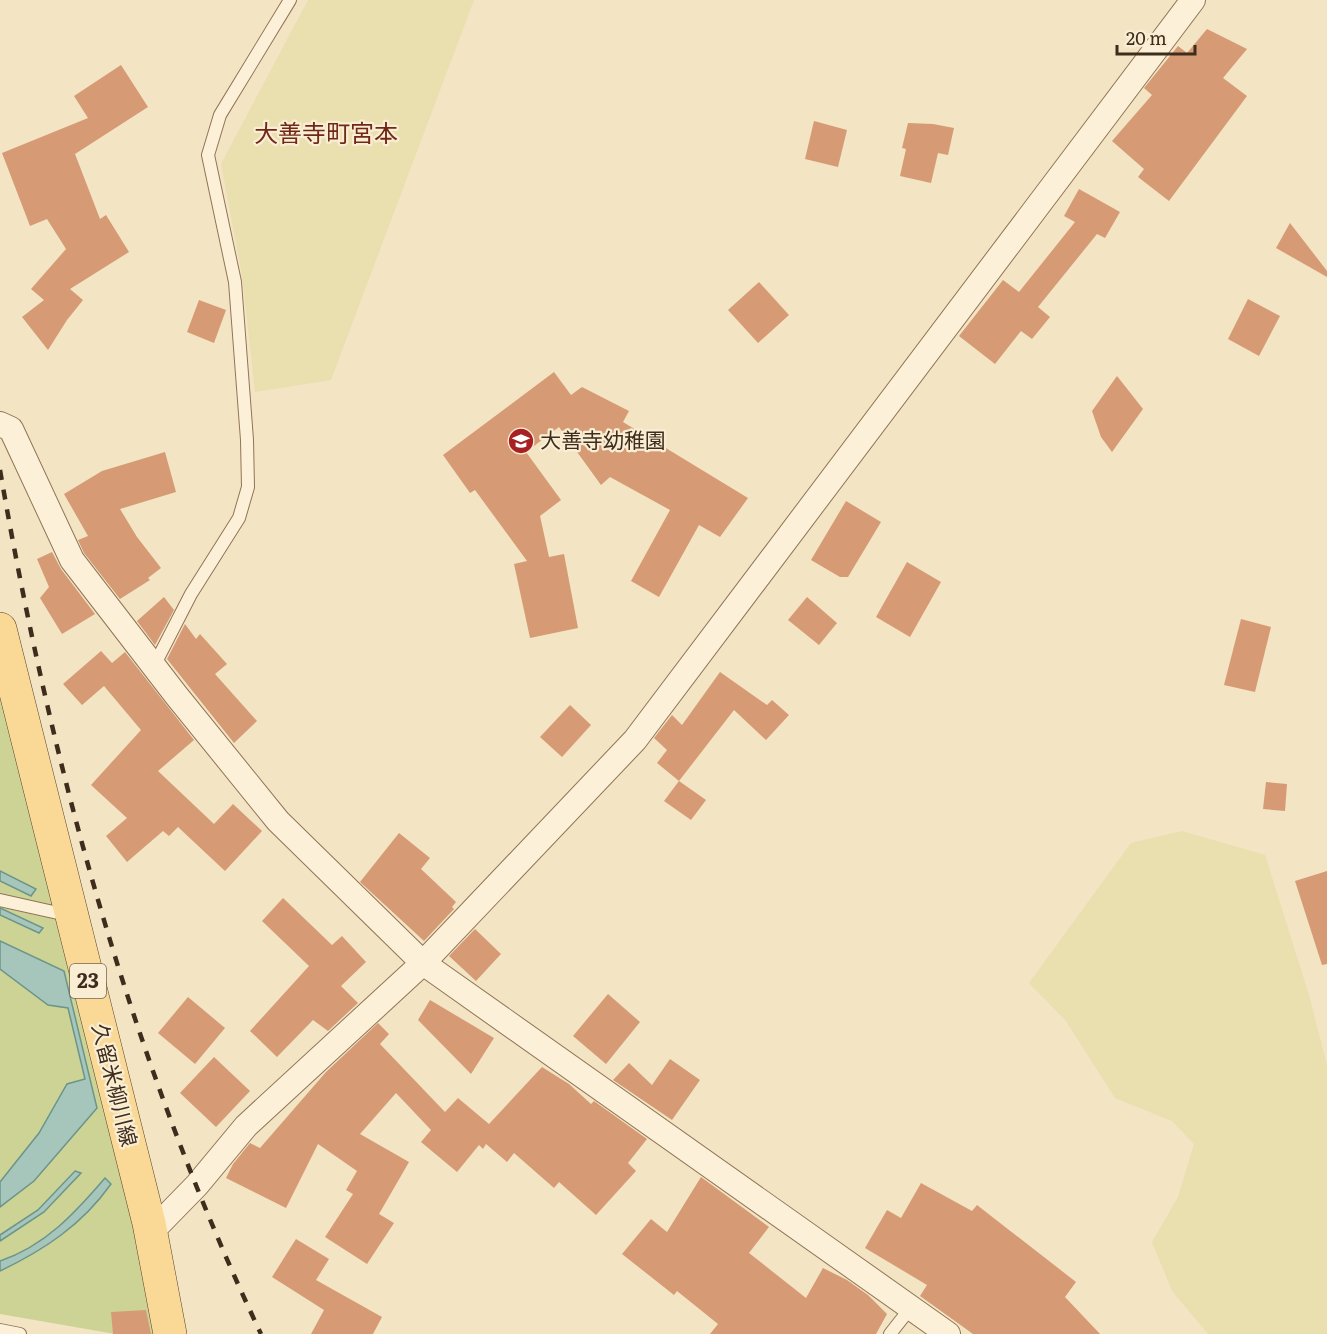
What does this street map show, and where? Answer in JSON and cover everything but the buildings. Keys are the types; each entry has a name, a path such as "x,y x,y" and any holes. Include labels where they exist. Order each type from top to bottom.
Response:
{"main road":[{"name":"久留米柳川線","path":"0,629 149,1223 170,1334"}],"street":[{"path":"149,1223 156,1227 197,1185 246,1126 423,963 635,740 1193,0"},
{"path":"0,424 10,429 72,560 154,666 279,821 423,963 912,1306 948,1334"}],"lane":[{"path":"154,666 191,594 239,518 248,487 247,440 235,282 208,155 219,115 290,0"},
{"path":"0,900 72,916"},
{"path":"890,1334 912,1306"},
{"path":"0,1330 20,1334"}],"shaded area":[{"path":"308,0 474,0 331,380 255,392 242,275 221,164"},
{"path":"1182,831 1265,855 1309,995 1327,1065 1327,1334 1208,1334 1172,1291 1152,1242 1178,1197 1194,1144 1172,1121 1115,1098 1066,1021 1029,983 1131,843"}],"green space":[{"path":"0,689 161,1334 115,1334 0,1314"}],"water":[{"path":"0,871 36,889 31,896 0,881"},
{"path":"0,908 43,928 39,933 0,915"},
{"path":"0,941 64,971 97,1108 34,1181 0,1207 0,1182 39,1133 67,1084 85,1079 68,1008 48,1005 0,969"},
{"path":"75,1171 81,1173 44,1212 0,1241 0,1235 38,1210"},
{"path":"105,1178 111,1184 100,1199 75,1224 47,1245 0,1271 0,1261 31,1247 58,1227"}],"railway":[{"path":"0,470 44,692 101,911 135,1019 173,1126 215,1231 261,1334"}],"place":[{"name":"大善寺幼稚園","path":"521,441"}],"district":[{"name":"大善寺町宮本","path":"326,134"}]}
